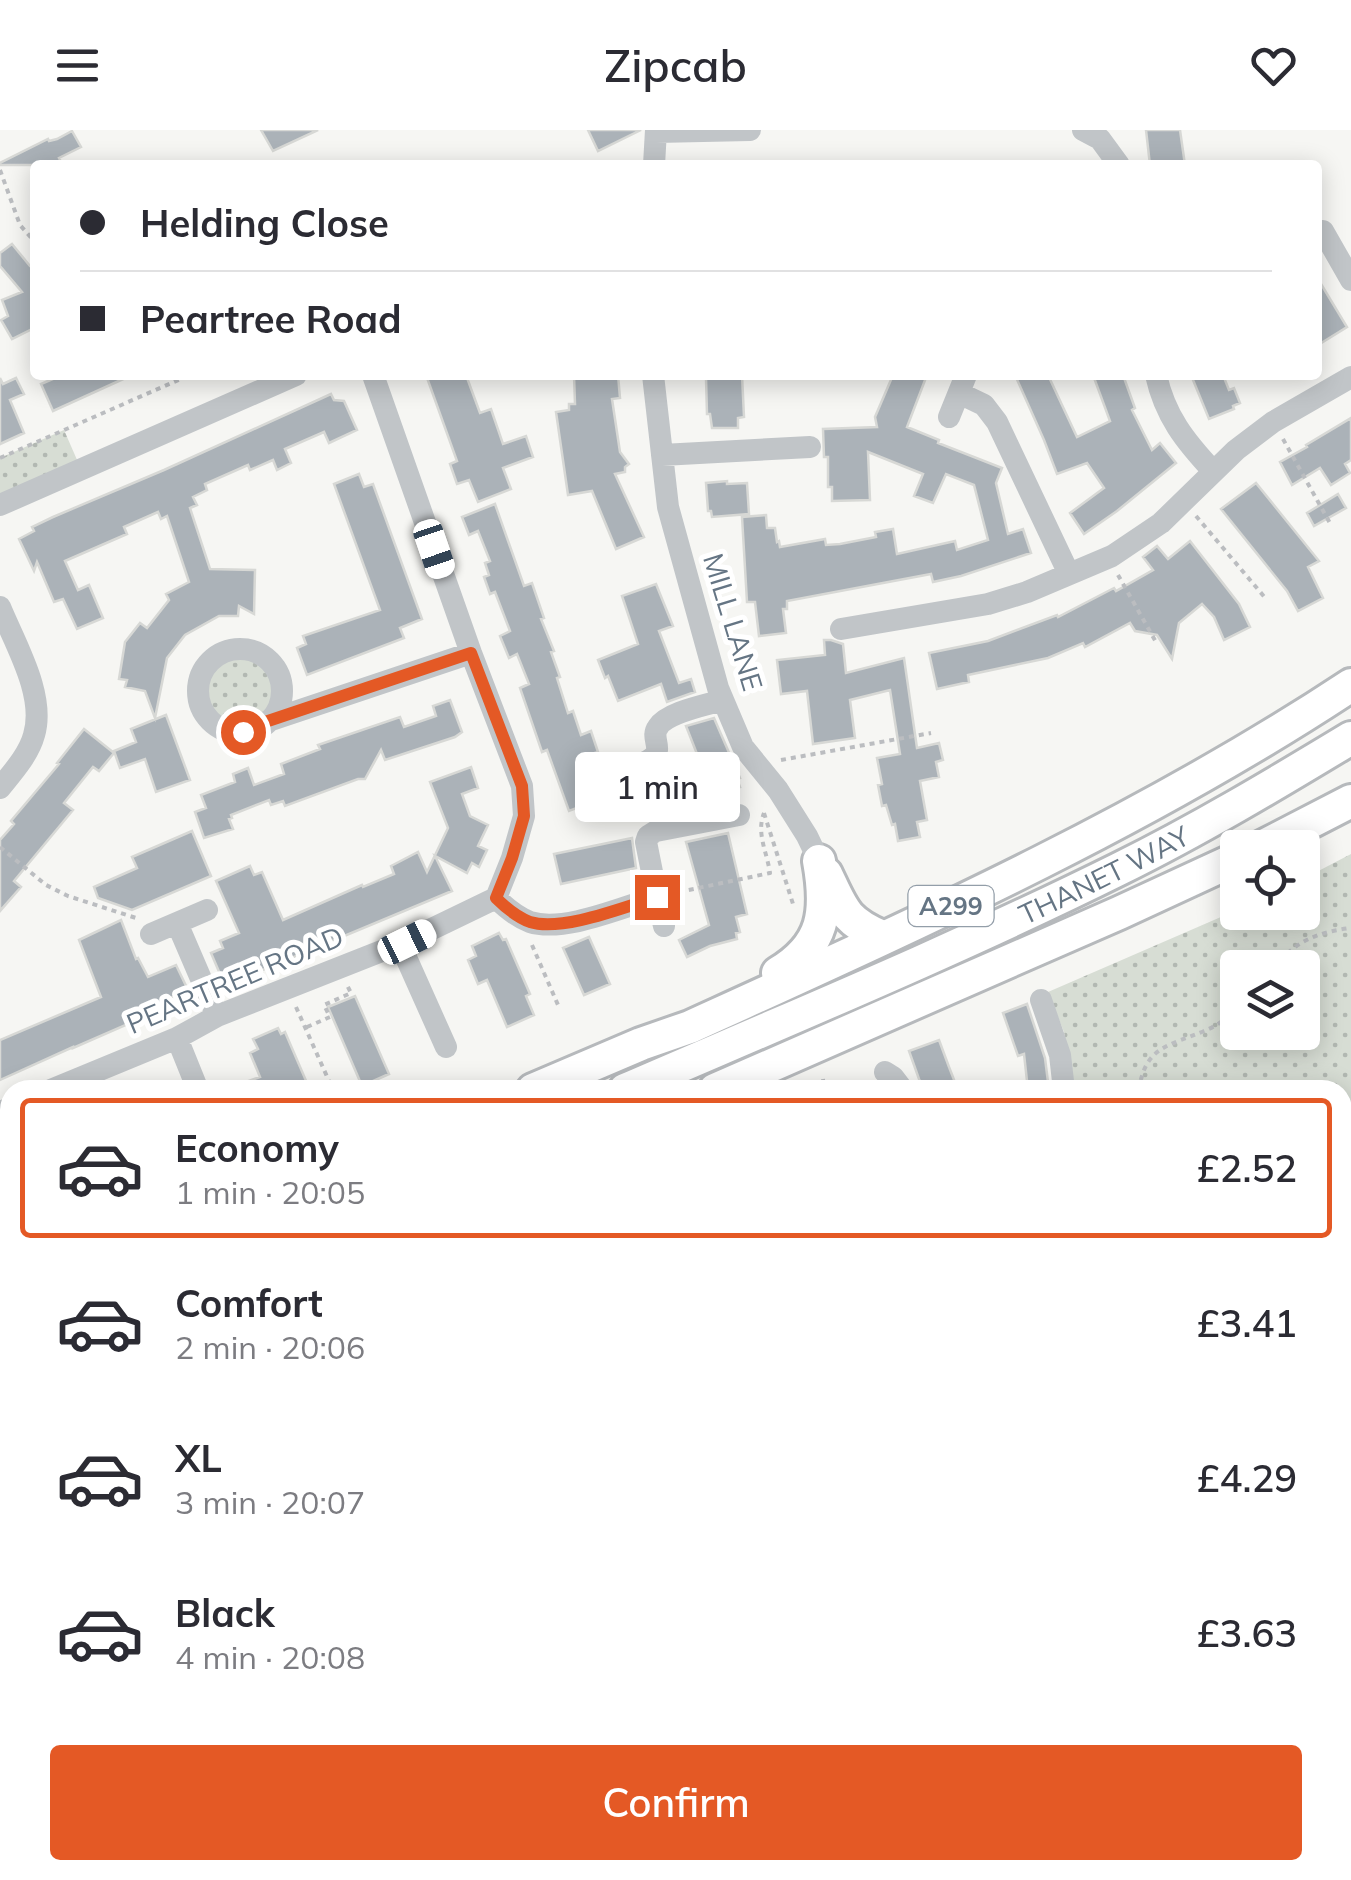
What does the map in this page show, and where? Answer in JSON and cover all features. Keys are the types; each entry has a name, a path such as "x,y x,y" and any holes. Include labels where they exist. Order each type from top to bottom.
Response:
{"highway":[{"name":"A299","path":"557,1080 690,1027 1013,876 1243,754 1351,685"},
{"name":"THANET WAY","path":"648,1080 1120,869 1351,738"},
{"path":"1295,830 1351,801"},
{"path":"819,862 845,914 853,923 882,938"},
{"path":"641,1044 782,971 804,955 814,941 824,901 819,862"},
{"name":"THANET WAY","path":"738,1080 1220,867"}],"street":[{"path":"654,160 656,131 750,130"},
{"path":"1091,134 1114,160"},
{"path":"1327,228 1351,280"},
{"path":"840,629 988,604 1108,558 1161,522 1236,450 1274,422 1351,377"},
{"path":"0,504 285,380"},
{"path":"375,380 522,786 524,816 496,898 533,923 554,924 574,922 657,897"},
{"name":"MILL LANE","path":"653,380 668,507 723,700 743,747 778,790 819,862"},
{"path":"1157,380 1161,398 1182,437 1213,472"},
{"path":"948,417 962,384 997,422 1070,574"},
{"path":"662,455 810,447"},
{"path":"0,608 36,694 37,720 26,752 0,788"},
{"path":"268,721 471,653"},
{"path":"603,777 656,757 658,726 670,716 723,700"},
{"path":"664,926 646,842 648,836 656,831 739,815"},
{"name":"PEARTREE ROAD","path":"75,1080 177,1038 217,1016 400,944 496,898"},
{"path":"152,934 206,910"},
{"path":"177,923 217,1016"},
{"path":"400,944 446,1047"},
{"path":"1041,1000 1060,1055 1063,1080"},
{"path":"177,1038 194,1080"},
{"path":"885,1072 895,1080"}],"path":[{"path":"0,170 20,225 30,236"},
{"path":"0,458 179,380"},
{"path":"1274,422 1331,525"},
{"path":"1184,500 1266,600"},
{"path":"1108,558 1156,642"},
{"path":"756,764 930,734"},
{"path":"657,897 770,872 761,834 764,812 793,904"},
{"path":"0,847 46,885 145,921 152,934"},
{"path":"520,917 558,1004"},
{"path":"1293,950 1309,937 1351,928"},
{"path":"305,1028 330,1017 324,1004 350,993 340,967"},
{"path":"287,987 328,1080"},
{"path":"1142,1080 1149,1058 1158,1049 1220,1022"}],"green space":[{"path":"64,430 81,469 0,505 0,458"},
{"path":"240,649 263,656 275,668 282,691 275,714 263,726 240,733 217,726 205,714 198,691 205,668 217,656"},
{"path":"1351,854 1351,1080 1072,1080 1064,1032 1048,992 1220,917 1220,930 1320,930 1320,870"}],"building":[{"path":"261,130 318,130 273,151"},
{"path":"588,130 641,130 598,151"},
{"path":"1146,130 1180,130 1184,160 1149,160"},
{"path":"72,131 81,147 60,160 0,165 48,139"},
{"path":"12,244 30,266 30,330 12,339 1,320 8,316 2,300 22,292 0,266 0,253"},
{"path":"1322,286 1347,327 1322,343"},
{"path":"0,378 3,384 16,378 24,394 10,400 24,433 0,444"},
{"path":"50,380 121,380 53,411 41,384"},
{"path":"428,380 468,380 480,413 491,409 503,444 526,436 533,457 503,468 511,489 478,502 469,480 457,484 450,464 457,461"},
{"path":"574,380 618,380 620,398 612,399 620,452 629,464 625,472 615,474 644,537 616,549 592,491 568,495 556,412 569,410 569,404 575,404"},
{"path":"706,380 742,380 744,417 738,418 738,428 712,428 707,414"},
{"path":"891,380 925,380 907,427 1002,468 996,483 1008,534 1023,529 1031,553 933,582 931,574 787,601 787,609 783,609 786,633 759,636 755,602 747,602 742,517 766,515 767,528 775,528 780,547 825,539 826,545 840,544 876,537 875,532 893,529 897,554 955,541 957,550 988,540 974,485 946,474 933,503 914,496 923,474 868,452 870,500 832,501 823,429 877,427 875,417"},
{"path":"1017,380 1050,380 1077,437 1110,421 1095,380 1125,380 1135,408 1132,410 1152,450 1160,443 1176,463 1084,534 1070,513 1104,488 1087,463 1057,474"},
{"path":"1193,380 1225,380 1229,390 1234,388 1240,403 1209,419"},
{"path":"331,394 334,400 344,401 357,430 329,443 324,432 285,449 291,463 277,470 273,460 250,470 248,465 205,484 207,490 193,497 197,505 190,508 210,569 255,570 254,614 239,606 238,616 219,616 185,635 167,658 155,718 145,691 125,687 127,680 119,679 125,642 140,623 147,628 169,600 166,594 189,582 167,516 161,519 158,512 124,527 127,534 65,561 78,590 89,585 103,618 77,629 63,599 54,602 37,562 34,571 19,539 34,531 32,527 53,517"},
{"path":"1351,418 1351,460 1345,464 1350,473 1331,485 1320,468 1292,485 1280,462"},
{"path":"359,474 364,487 373,484 422,619 400,628 404,638 307,675 297,648 306,644 303,636 380,610 334,484"},
{"path":"706,483 747,483 749,514 712,517 708,511"},
{"path":"1256,483 1319,561 1308,567 1323,598 1298,611 1287,591 1221,509"},
{"path":"1338,494 1346,508 1314,526 1307,513"},
{"path":"495,504 524,586 532,583 554,651 551,652 568,713 573,711 581,735 591,731 598,752 588,755 592,767 589,781 603,798 569,811 547,750 542,752 520,688 529,684 517,654 509,658 500,636 510,631 495,592 490,594 484,577 489,575 485,563 490,561 478,531 469,535 462,517"},
{"path":"1190,541 1239,604 1250,627 1224,640 1214,617 1202,604 1179,623 1172,659 1157,635 1135,631 1130,623 1085,647 1083,643 1048,658 968,675 969,682 937,689 929,653 988,641 1058,617 1153,570 1143,557 1157,546 1168,559"},
{"path":"656,584 673,626 659,631 679,683 691,679 695,692 667,702 661,684 618,701 598,660 638,644 622,596"},
{"path":"824,640 843,644 846,673 904,658 917,748 939,743 943,760 936,762 939,777 920,781 927,820 917,822 920,837 898,841 895,824 892,825 886,805 882,806 877,758 900,754 890,690 850,700 855,738 813,744 807,691 781,694 777,660 825,655"},
{"path":"450,700 462,732 455,737 385,760 381,750 365,779 285,806 283,801 271,805 269,800 231,815 233,829 204,838 195,812 206,808 201,795 235,782 233,774 248,768 254,785 284,774 281,764 320,749 318,745 400,717 404,727 436,716 433,706"},
{"path":"166,715 190,780 156,792 145,759 120,768 114,751 136,742 131,729"},
{"path":"714,718 740,778 740,787 712,792 686,726"},
{"path":"84,729 114,753 99,771 93,767 64,803 73,810 14,881 21,887 0,911 0,840"},
{"path":"471,767 478,788 462,794 470,816 488,825 478,846 487,850 479,867 472,863 467,873 435,856 452,891 246,977 242,969 220,974 211,953 223,948 220,941 239,933 216,881 250,866 254,875 262,872 283,920 394,874 391,866 418,852 427,872 448,828 430,782"},
{"path":"661,770 666,790 632,794 631,784"},
{"path":"192,831 211,876 132,910 98,898 94,887 137,868 132,857"},
{"path":"728,833 747,914 736,917 740,932 736,933 737,939 687,957 679,940 709,925 686,842"},
{"path":"632,838 636,868 561,884 554,854"},
{"path":"121,920 136,959 148,977 176,965 188,990 166,1000 170,1008 0,1080 0,1040 101,997 79,940"},
{"path":"499,933 506,939 530,994 526,996 534,1015 507,1027 487,980 478,984 468,960 476,956 472,946"},
{"path":"589,937 610,984 584,995 563,948"},
{"path":"355,996 389,1074 376,1080 359,1080 328,1007"},
{"path":"1027,1004 1045,1058 1048,1080 1027,1080 1024,1054 1018,1056 1003,1013"},
{"path":"278,1028 281,1034 285,1032 306,1080 252,1080 260,1077 250,1053 258,1049 253,1039"},
{"path":"939,1040 954,1080 919,1080 909,1051"}],"route":[{"path":"243,732 471,653 522,786 524,816 496,898 533,923 554,924 574,922 657,897"}]}
